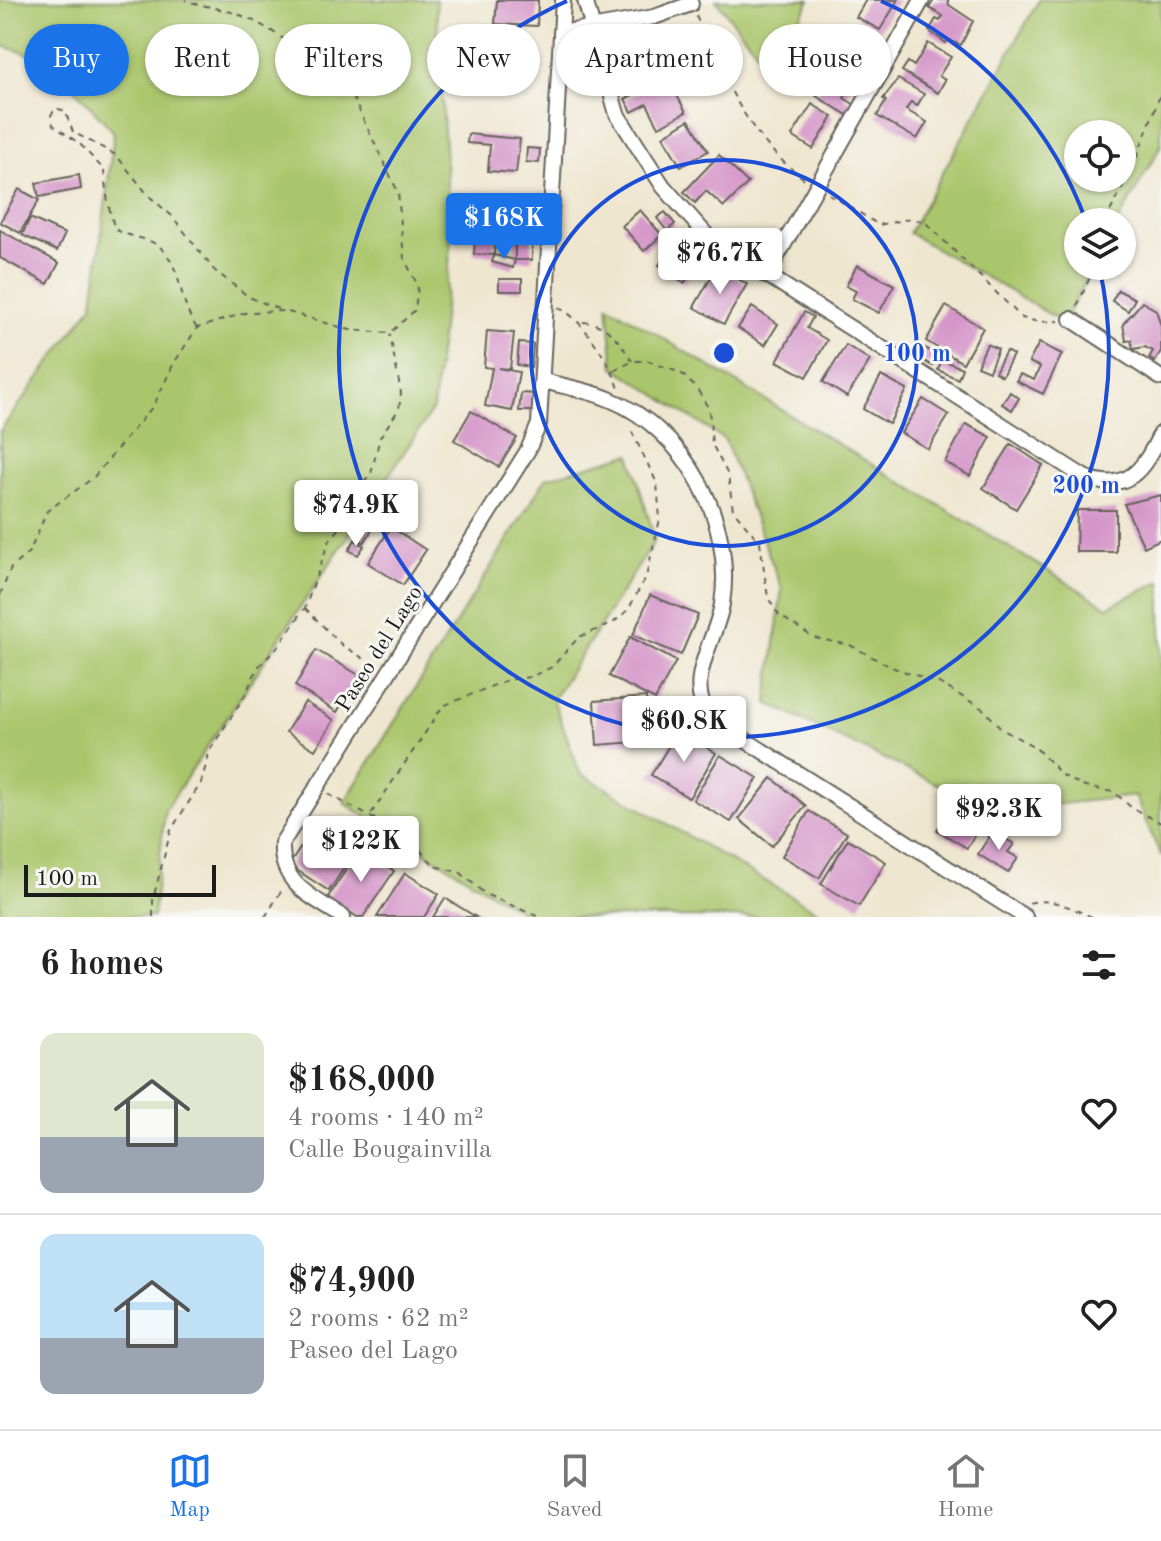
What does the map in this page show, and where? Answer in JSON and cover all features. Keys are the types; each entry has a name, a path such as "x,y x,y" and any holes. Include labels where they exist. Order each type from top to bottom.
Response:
{"street":[{"name":"Paseo del Lago","path":"562,24 563,0"},
{"path":"585,0 592,24"},
{"path":"766,276 922,0"},
{"path":"615,24 654,17 691,4"},
{"name":"Paseo del Lago","path":"289,878 281,856 282,843 528,450 539,424 544,381 558,96"},
{"path":"612,96 617,114 663,186 709,238 1084,477 1113,483 1127,479 1149,459 1161,433"},
{"path":"1071,319 1161,378"},
{"path":"544,381 610,399 625,408 662,433 701,482 722,541 722,603 699,679 698,696 712,719 1025,917"},
{"path":"289,878 343,917"}],"path":[{"path":"185,0 240,14 291,43 318,65 343,77 398,192 404,258 418,286 415,310 390,333 350,330 249,297 214,270 172,216 149,196 116,155 79,137 69,126 65,111 56,108 51,115 53,125 80,144 104,170 105,191 111,201 115,229 162,249 180,279 184,309 197,328"},
{"path":"691,4 745,118 786,166 816,187 879,225 909,219 924,221 1024,319 1039,322 1071,319 1089,280"},
{"path":"1112,208 1136,159 1161,93"},
{"path":"371,814 443,706 507,680 530,677 552,667 579,637 613,623 628,610 651,562 660,519 660,493 632,438 614,371 592,344 582,322 565,309 547,305"},
{"path":"0,595 11,568 30,551 47,511 93,478 154,405 174,363 197,328 248,312 285,311"},
{"path":"582,322 601,325 623,345 633,361"},
{"path":"153,917 155,889 171,830 201,783 210,750 245,695 258,667 277,648 305,608 329,541 346,521 357,489 371,474 380,437 399,409 401,393 390,333"},
{"path":"614,371 633,361 648,361 681,373 705,401 712,444 728,475 733,510 760,542 768,598 779,615 814,638 850,645 891,667 939,683 983,709 1003,730 1035,747 1062,775 1085,787 1114,792 1132,808 1161,823"},
{"path":"305,608 342,645 388,673"},
{"path":"317,787 406,836 435,866 461,873 485,894 539,917"},
{"path":"265,917 289,878"},
{"path":"1012,908 1039,900 1063,904 1092,917"}],"green space":[{"path":"0,0 436,0 437,24 427,24 427,96 442,96 451,246 433,409 165,810 153,917 0,917 0,431 93,304 114,132 81,96 129,96 129,24 24,24 24,52 0,45"},
{"path":"716,0 810,0 797,24 759,24 759,55 743,34 743,24 735,24"},
{"path":"1039,0 1161,0 1161,145 1136,190 1136,120 1064,120 1064,192 1135,192 1126,208 1064,208 1064,280 1086,280 1063,322 909,233"},
{"path":"608,305 1108,607 1161,581 1161,856 1135,796 994,811 767,703 782,589 725,440 614,367"},
{"path":"630,454 655,540 553,699 580,773 827,917 531,917 344,803 546,478"}],"building":[{"path":"497,0 538,0 537,24 495,24"},
{"path":"866,0 898,0 884,24 869,24 856,17"},
{"path":"934,0 948,0 949,5 973,21 961,45 948,40 946,43 929,31 936,19 940,21 943,16 929,8"},
{"path":"928,43 951,57 939,76 945,80 938,93 902,71 908,62 914,66"},
{"path":"898,79 924,94 917,106 911,102 906,110 927,122 917,139 877,116 886,101 883,99 891,96 891,88"},
{"path":"631,96 677,96 686,112 659,127 647,104 632,112 625,99"},
{"path":"816,96 845,96 855,105 849,116"},
{"path":"812,104 833,117 813,149 792,136"},
{"path":"689,120 708,151 681,167 663,136"},
{"path":"468,134 520,139 516,173 488,171 490,145 467,143"},
{"path":"527,148 540,149 539,163 526,162"},
{"path":"719,155 748,183 724,207 706,191 695,203 684,192"},
{"path":"79,175 81,189 39,197 36,183"},
{"path":"19,189 39,200 20,233 0,222"},
{"path":"538,205 540,218 527,220 525,206"},
{"path":"640,210 662,235 644,251 622,226"},
{"path":"665,212 675,224 667,231 657,218"},
{"path":"30,218 65,234 57,251 22,235"},
{"path":"495,223 515,223 515,236 495,236"},
{"path":"0,230 59,263 48,284 0,258"},
{"path":"475,235 495,236 494,255 474,254"},
{"path":"515,236 532,236 532,260 515,260"},
{"path":"700,246 713,258 706,266 693,255"},
{"path":"672,247 697,265 684,283 659,265"},
{"path":"494,255 515,260 513,268 492,262"},
{"path":"857,265 894,285 879,313 852,299 856,291 846,286"},
{"path":"717,267 747,284 724,324 694,307"},
{"path":"499,279 522,279 522,291 499,291"},
{"path":"1118,290 1135,299 1128,311 1112,301"},
{"path":"1142,302 1156,310 1161,326 1161,351 1155,362 1149,358 1153,351 1145,347 1133,349 1131,340 1126,341 1123,324"},
{"path":"946,306 983,328 963,363 926,341"},
{"path":"752,307 778,324 765,345 738,328"},
{"path":"804,312 813,317 807,328 827,340 807,377 777,361"},
{"path":"487,331 514,333 510,369 498,368 519,372 512,411 485,406 492,368 484,367"},
{"path":"519,343 533,344 531,367 517,365"},
{"path":"1039,343 1062,354 1043,394 1016,381 1020,374 1034,380 1040,367 1029,362"},
{"path":"987,344 998,349 989,371 977,366"},
{"path":"846,345 870,360 847,397 823,382"},
{"path":"923,347 938,355 933,366 918,358"},
{"path":"1006,351 1013,355 1002,376 995,372"},
{"path":"942,360 962,368 958,379 938,370"},
{"path":"881,376 907,390 889,424 863,409"},
{"path":"1010,392 1019,398 1012,410 1002,404"},
{"path":"521,393 535,394 534,411 519,411"},
{"path":"923,399 949,415 928,449 901,433"},
{"path":"471,411 517,438 499,467 454,440"},
{"path":"966,424 991,437 970,476 945,462"},
{"path":"1011,444 1043,465 1016,509 983,488"},
{"path":"1161,495 1161,539 1144,547 1124,504"},
{"path":"1077,510 1116,510 1116,552 1076,552"},
{"path":"363,525 372,530 364,543 356,537"},
{"path":"391,527 426,550 403,585 368,563"},
{"path":"355,540 364,546 358,555 349,550"},
{"path":"650,595 698,615 681,655 633,635"},
{"path":"630,637 676,661 655,700 609,676"},
{"path":"316,650 359,675 337,712 295,686"},
{"path":"646,697 649,741 597,745 594,701"},
{"path":"305,702 334,720 315,750 286,732"},
{"path":"678,731 716,753 689,798 651,775"},
{"path":"720,755 758,778 731,822 693,800"},
{"path":"772,778 806,806 772,846 739,819"},
{"path":"962,810 982,822 967,848 937,830 947,813 957,819"},
{"path":"809,811 847,833 819,878 782,856"},
{"path":"318,822 357,848 329,891 289,865"},
{"path":"993,831 1014,844 1008,852 1018,858 1008,873 978,854"},
{"path":"848,839 886,862 859,906 821,884"},
{"path":"360,849 394,871 363,917 357,917 328,897"},
{"path":"405,873 439,894 424,917 377,917"},
{"path":"445,898 476,917 433,917"}]}
